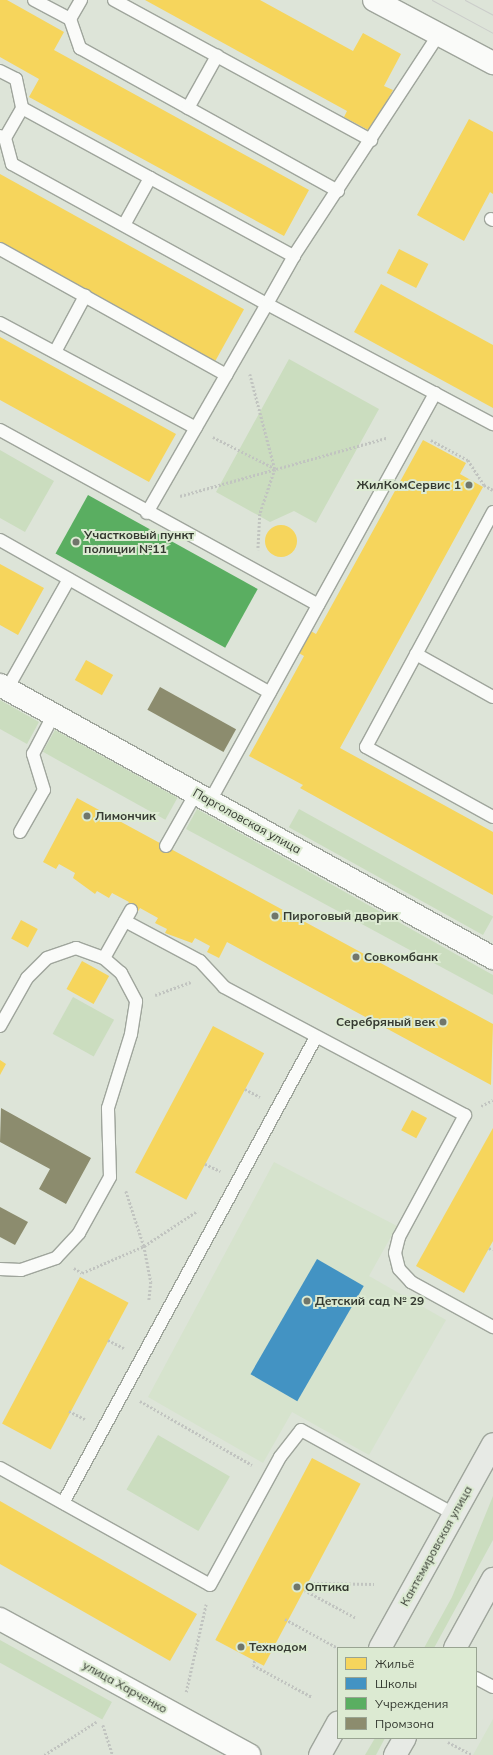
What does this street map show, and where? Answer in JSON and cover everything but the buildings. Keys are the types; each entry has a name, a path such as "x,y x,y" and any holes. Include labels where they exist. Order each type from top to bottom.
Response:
{"main road":[{"name":"Кантемировская улица","path":"381,1647 493,1444"},
{"path":"456,1647 493,1579"},
{"path":"320,1755 337,1725"},
{"path":"395,1755 404,1739"}],"street":[{"path":"374,0 493,63"},
{"name":"Парголовская улица","path":"4,687 493,958"},
{"name":"улица Харченко","path":"0,1619 249,1755"}],"lane":[{"path":"34,0 70,20 80,48 338,191"},
{"path":"70,20 81,0"},
{"path":"114,0 371,140"},
{"path":"150,508 294,256 338,191 439,34"},
{"path":"188,108 217,56"},
{"path":"0,71 16,79 22,108 2,137 12,164 267,304 493,424"},
{"path":"22,108 294,256"},
{"path":"124,226 150,178"},
{"path":"0,249 226,375"},
{"path":"55,352 85,296"},
{"path":"0,323 196,428"},
{"path":"166,846 203,797 270,693 435,393"},
{"path":"0,430 150,508 256,572 318,605"},
{"path":"493,512 366,747 493,817"},
{"path":"0,540 270,693"},
{"path":"4,687 69,579"},
{"path":"416,654 493,696"},
{"path":"20,832 44,790 32,754 54,714"},
{"path":"104,958 131,910"},
{"path":"125,921 200,961 211,975 224,987 465,1115 399,1237 395,1253 399,1269 411,1282 493,1327"},
{"path":"0,1026 27,978 47,958 76,948 104,958 121,973 136,1002 131,1034 108,1108 110,1177 79,1232 56,1258 21,1270 0,1268"},
{"path":"63,1503 316,1037"},
{"path":"0,1468 210,1586 270,1475 301,1430 454,1514"},
{"path":"477,1679 493,1687"}],"path":[{"path":"242,347 275,469 260,514 256,572"},
{"path":"196,428 275,469"},
{"path":"414,431 468,460 484,485 493,490"},
{"path":"150,508 360,444"},
{"path":"136,1002 211,975"},
{"path":"110,1177 124,1185 144,1246 152,1282 149,1302"},
{"path":"56,1258 82,1273 144,1246 203,1207"},
{"path":"489,1248 493,1250"},
{"path":"123,1392 270,1475"},
{"path":"355,1618 304,1590 308,1582 374,1584"},
{"path":"186,1695 210,1586"},
{"path":"285,1619 337,1647"},
{"path":"255,1661 253,1665 312,1697"},
{"path":"44,1755 96,1722"},
{"path":"103,1725 113,1755"},
{"path":"448,1742 472,1755"}],"shaded area":[{"path":"289,359 379,409 316,523 294,511 270,522 216,492"},
{"path":"0,450 54,481 25,532 0,518"},
{"path":"0,700 39,722 27,744 0,729"},
{"path":"55,730 177,798 165,820 43,752"},
{"path":"197,809 493,975 493,995 186,829"},
{"path":"299,809 493,917 483,935 289,827"},
{"path":"73,997 114,1020 94,1057 53,1034"},
{"name":"Детский сад № 29","path":"274,1162 397,1226 369,1276 446,1320 369,1455 292,1412 263,1463 148,1397"},
{"path":"158,1435 230,1476 198,1531 126,1490"},
{"path":"493,1496 493,1540 435,1647 425,1647 452,1597"},
{"path":"0,1640 112,1702 102,1720 0,1663"},
{"path":"493,1719 493,1755 473,1755"},
{"path":"374,1739 384,1739 376,1755 365,1755"}],"tram line":[{"path":"432,0 493,33"},
{"path":"465,0 493,15"}],"place":[{"name":"ЖилКомСервис 1","path":"469,485"},
{"name":"Участковый пункт полиции №11","path":"76,542"},
{"name":"Лимончик","path":"87,816"},
{"name":"Пироговый дворик","path":"275,916"},
{"name":"Совкомбанк","path":"356,957"},
{"name":"Серебряный век","path":"443,1022"},
{"name":"Детский сад № 29","path":"307,1301"},
{"name":"Оптика","path":"297,1587"},
{"name":"Технодом","path":"241,1647"}]}
